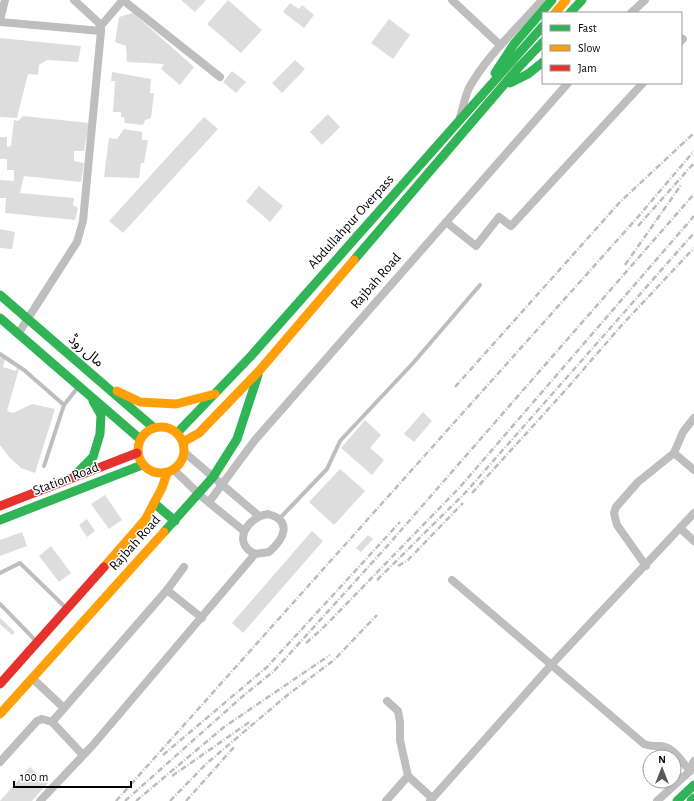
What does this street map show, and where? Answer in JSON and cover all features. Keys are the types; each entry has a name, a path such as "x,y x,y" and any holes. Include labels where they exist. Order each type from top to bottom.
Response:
{"main road":[{"path":"485,92 503,58 552,0"},
{"path":"555,12 566,0"},
{"path":"572,10 582,0"},
{"name":"Abdullahpur Overpass","path":"177,433 215,394 542,27"},
{"name":"Abdullahpur Overpass","path":"183,442 199,433 259,371 503,86 542,43"},
{"path":"503,86 528,74 542,63"},
{"name":"مال روڈ","path":"0,295 154,428"},
{"path":"1,321 89,394 140,440"},
{"name":"Rajbah Road","path":"0,684 37,642 52,640 175,521 213,477 237,439 259,371"},
{"path":"104,385 140,402 179,404 215,394"},
{"path":"70,480 92,457 100,434 101,415 89,394"},
{"path":"166,427 177,433 183,442 183,459 170,471 153,472 142,465 138,453 140,440 148,430 166,427"},
{"name":"Station Road","path":"0,506 138,453"},
{"name":"Station Road","path":"0,520 142,465"},
{"name":"Rajbah Road","path":"0,714 32,678 52,640 66,608 145,520 170,471"},
{"path":"154,503 175,521"},
{"path":"677,801 694,786"},
{"path":"691,801 694,798"}],"street":[{"path":"5,0 0,21 100,29"},
{"path":"18,334 77,242 83,222 100,29 99,23 74,0"},
{"path":"100,29 123,0 220,77"},
{"path":"459,121 469,89 481,68 500,44 542,0"},
{"path":"632,12 645,0"},
{"path":"454,1 500,44"},
{"name":"Rajbah Road","path":"209,502 255,440 567,84"},
{"path":"446,222 476,246 499,217 511,226 642,84"},
{"path":"646,566 617,525 614,512 616,507 638,482 674,453 683,432 694,418"},
{"path":"184,452 259,516"},
{"path":"674,453 694,470"},
{"path":"170,471 244,531"},
{"path":"387,701 398,711 400,722 400,740 408,776 431,800 552,664 646,566 694,513"},
{"path":"40,801 83,755 202,618 255,554 270,552 279,541 284,529 279,519 268,514 259,516 244,531 243,541 247,548 255,554"},
{"path":"680,528 694,541"},
{"path":"52,722 168,590 184,567"},
{"path":"452,580 644,744 671,749 690,770"},
{"path":"168,590 202,618"},
{"path":"32,678 64,708"},
{"path":"0,762 37,721 42,719 52,722 83,755"},
{"path":"657,801 690,770 694,761"},
{"path":"386,801 408,776"}],"lane":[{"path":"279,519 327,469 340,441 414,362 480,285"},
{"path":"0,354 24,370 64,405"},
{"path":"44,466 64,405 78,386"},
{"path":"0,573 20,563 66,608"},
{"path":"0,604 37,642"}],"building":[{"path":"181,0 206,0 195,12"},
{"path":"228,0 262,30 241,53 207,24"},
{"path":"290,3 299,9 302,5 314,15 304,28 283,12"},
{"path":"133,13 194,67 180,85 161,69 164,64 127,62 126,46 115,42 119,17"},
{"path":"389,19 410,35 393,59 371,43"},
{"path":"0,38 81,46 78,62 47,60 39,65 38,75 28,74 17,118 0,117"},
{"path":"295,60 305,69 282,93 272,83"},
{"path":"232,71 246,82 236,93 223,82"},
{"path":"112,72 151,79 150,93 154,93 151,118 145,120 143,125 125,123 124,117 121,117 121,112 113,112 115,81 111,81"},
{"path":"328,114 340,127 322,145 310,132"},
{"path":"23,116 89,123 84,151 74,151 74,161 84,163 81,182 24,176 20,193 74,198 73,205 78,208 75,220 5,213 6,198 0,198 0,180 14,181 14,170 7,170 7,159 0,159 0,137 7,137 7,147 11,146 14,120 18,121"},
{"path":"204,117 218,129 123,233 109,221"},
{"path":"124,129 142,132 142,140 148,140 144,163 141,163 139,178 104,177 109,138 117,139"},
{"path":"259,186 283,206 270,222 246,201"},
{"path":"0,229 15,232 12,249 0,248"},
{"path":"0,357 5,359 3,367 16,371 17,368 19,369 7,411 13,413 32,404 55,409 35,473 21,468 9,457 0,445"},
{"path":"423,412 432,421 414,442 404,434"},
{"path":"365,420 381,435 370,448 384,460 372,475 341,448"},
{"path":"340,469 365,491 334,525 309,502"},
{"path":"105,495 122,520 109,529 91,504"},
{"path":"87,519 95,531 87,537 79,525"},
{"path":"312,531 323,541 243,633 232,623"},
{"path":"22,532 27,546 0,556 0,540"},
{"path":"368,535 373,539 361,552 356,548"},
{"path":"51,546 71,573 59,582 39,556"},
{"path":"0,618 15,632 12,635 0,624"},
{"path":"30,767 48,783 32,801 0,801"}],"railway":[{"path":"455,387 620,202 694,133"},
{"path":"116,801 637,218 694,151"},
{"path":"638,226 694,163"},
{"path":"625,265 681,185"},
{"path":"125,801 243,696 274,671 389,544 694,194"},
{"path":"306,643 322,629 460,487 694,216"},
{"path":"377,580 465,493 694,233"},
{"path":"472,493 563,393 621,326 694,248"},
{"path":"398,566 408,560 463,503"},
{"path":"163,755 267,667 400,522"},
{"path":"170,801 206,764 285,697 334,660 377,615"},
{"path":"136,801 224,727 330,655"},
{"path":"172,776 251,721"},
{"path":"186,801 235,746"}],"traffic: fast":[{"path":"495,73 514,44 552,0"},
{"path":"571,12 582,0"},
{"path":"177,433 251,356 542,27"},
{"path":"354,260 519,67 542,43"},
{"path":"510,83 528,74 542,63"},
{"path":"0,295 154,428"},
{"path":"0,318 140,439"},
{"path":"164,532 213,477 237,439 258,375"},
{"path":"75,475 93,457 100,434 101,415 93,401"},
{"path":"0,520 142,465"},
{"path":"154,503 175,521"},
{"path":"677,801 694,785"},
{"path":"691,801 694,798"}],"traffic: slow":[{"path":"556,12 566,0"},
{"path":"183,442 199,433 259,371 354,260"},
{"path":"117,391 140,402 176,404 215,394"},
{"path":"166,427 178,433 183,441 184,450 183,459 178,467 170,472 156,473 144,467 139,459 138,445 144,433 152,428 166,427"},
{"path":"104,567 145,520 162,488 167,473"},
{"path":"0,714 164,532"}],"traffic: jam":[{"path":"0,506 137,453"},
{"path":"0,684 104,567"}]}
